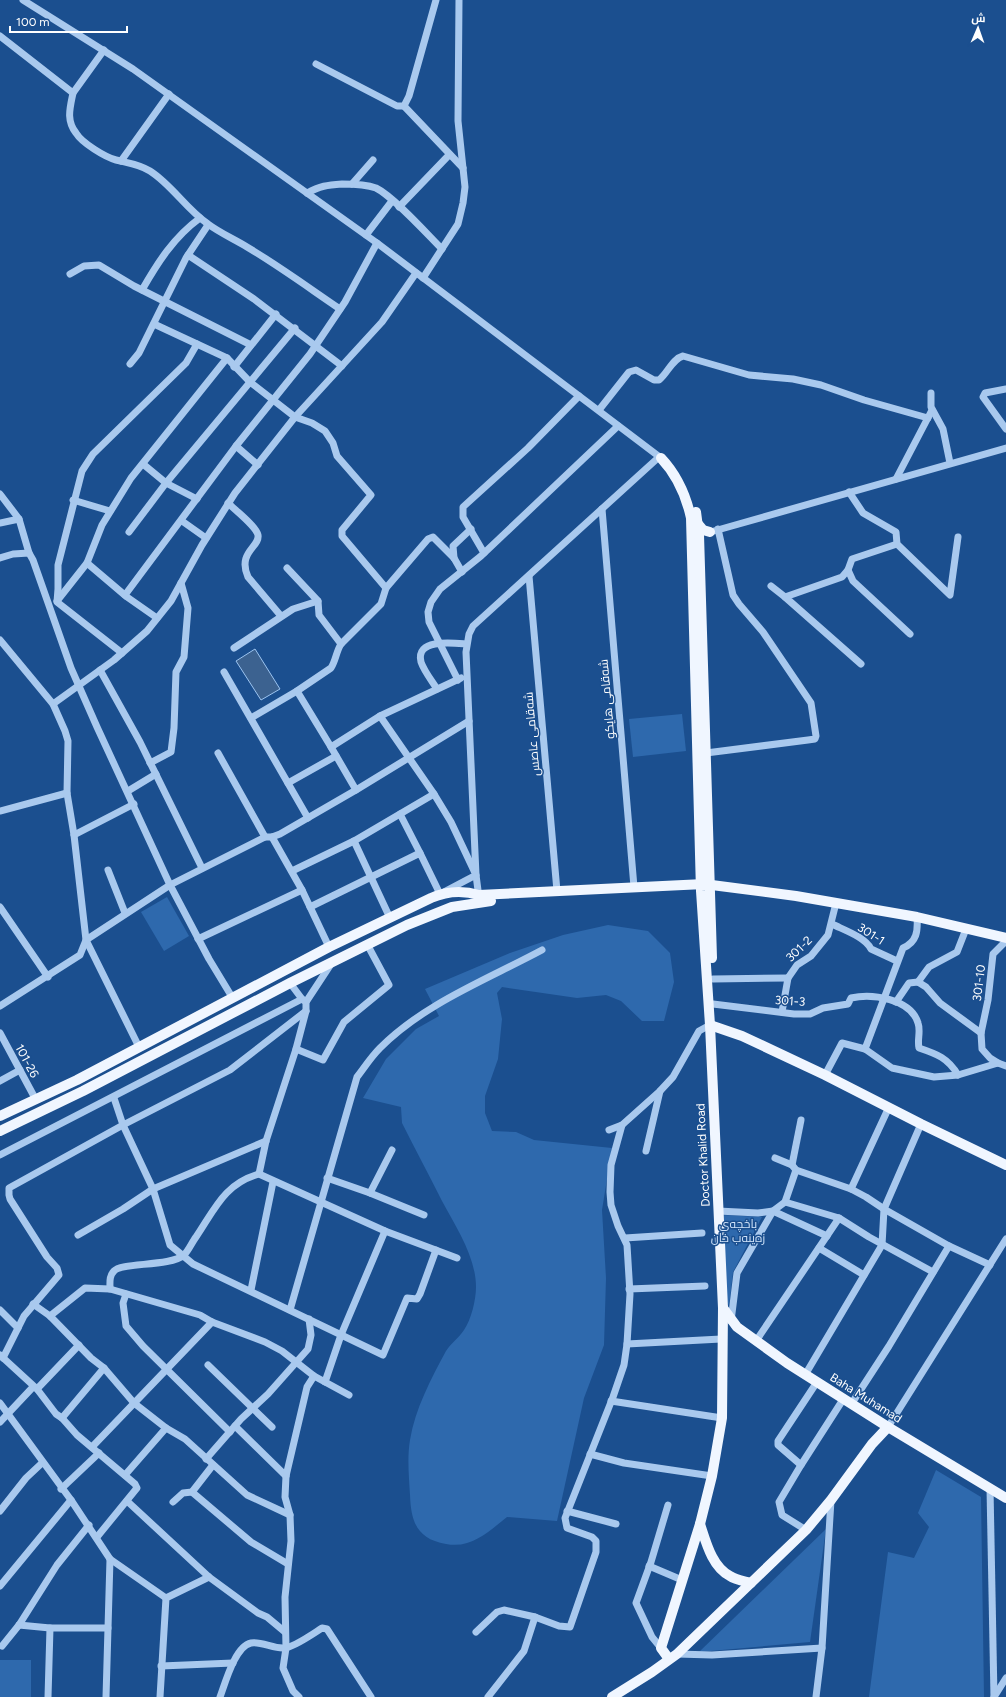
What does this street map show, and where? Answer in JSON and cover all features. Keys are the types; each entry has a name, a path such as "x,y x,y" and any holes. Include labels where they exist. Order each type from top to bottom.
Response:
{"main road":[{"path":"660,457 670,467 684,492 695,524 704,536 704,887 712,1026"},
{"path":"695,524 702,530 704,536 706,753 704,887 713,979 714,1004 712,1026"},
{"path":"0,1131 73,1096 367,944 447,908 479,899 557,891 634,887 704,887 796,896 917,918 1006,940"},
{"path":"0,1116 66,1085 329,947 440,894 468,892 479,899 704,887"},
{"path":"440,894 447,908"},
{"path":"712,1026 742,1036 826,1074 921,1124 1006,1165"},
{"name":"Doctor Khalid Road","path":"661,1648 700,1524 712,1476 722,1418 723,1308 718,1211 712,1026"},
{"path":"66,1085 73,1096"},
{"name":"Baha Muhamad","path":"723,1308 731,1321 756,1341 805,1374 848,1400 888,1427 1006,1498"},
{"path":"612,1697 673,1656 806,1530 831,1500 872,1444 888,1427"},
{"path":"700,1524 709,1551 719,1567 729,1576 751,1583"},
{"path":"661,1648 673,1656"}],"street":[{"path":"23,0 104,50 169,94 366,235 660,457 473,626 469,634 466,644 467,674 476,875 479,899"},
{"path":"404,106 409,96 436,0"},
{"path":"423,278 458,224 463,203 465,187 464,168 460,150 458,121 459,0"},
{"path":"0,36 74,93"},
{"path":"104,50 74,93 69,115 76,134 102,154 138,164 163,180 208,225 248,247 340,310"},
{"path":"316,64 397,106 404,106 430,131 449,155 464,168"},
{"path":"121,160 169,94"},
{"path":"399,207 449,155"},
{"path":"352,184 373,160"},
{"path":"307,193 321,185 352,184 377,188 399,207 442,249"},
{"path":"366,235 392,201"},
{"path":"142,290 170,246 188,227 200,218"},
{"path":"130,364 139,353 188,255 208,225"},
{"path":"125,595 182,521 236,446 316,346 340,310 377,243"},
{"path":"188,255 276,314 342,366"},
{"path":"70,274 84,266 99,266 142,290 251,345"},
{"path":"52,704 100,670 147,631 170,601 228,503 295,417 382,322 416,273"},
{"path":"234,367 276,314"},
{"path":"154,324 227,358 250,382 295,417 312,423 325,431 333,443 337,456 371,495 342,530 342,536 386,588"},
{"path":"129,532 166,483 295,328"},
{"path":"57,602 58,565 73,500 82,470 93,454 172,379 186,363 197,344"},
{"path":"599,410 629,372 636,370 654,380 659,380 665,375 678,357 683,356 749,375 793,379 821,385 864,400 928,418"},
{"path":"51,609 87,563 102,525 131,478 227,358"},
{"path":"1006,389 985,394 983,397 1006,429"},
{"path":"931,393 932,410 943,429 950,463"},
{"path":"484,553 463,517 463,507 528,448 579,396"},
{"path":"896,479 932,410"},
{"path":"458,680 430,622 428,612 431,602 440,589 484,553 618,426"},
{"path":"236,446 258,465"},
{"path":"706,753 808,740 814,739 816,736 811,703 763,632 733,595 704,536 849,492 1006,448"},
{"path":"143,464 166,483 197,499"},
{"path":"849,492 863,513 896,532 897,544 950,594 958,537"},
{"path":"0,494 19,518 29,553 78,685 128,790 170,885 198,939 232,997"},
{"path":"73,500 110,512"},
{"path":"228,503 253,527 258,534 257,539 246,556 244,570 248,577 281,616"},
{"name":"شه‌قامی هایكو","path":"602,509 634,887"},
{"path":"0,523 19,518"},
{"path":"182,521 206,538"},
{"path":"454,558 453,546 471,529"},
{"path":"251,718 297,691 331,668 335,662 337,651 341,644 381,604 386,588 428,539 433,537 454,558 462,572"},
{"path":"785,598 842,577 848,570 852,560 897,544"},
{"path":"0,558 13,554 29,553"},
{"path":"87,563 125,595 157,618"},
{"path":"287,568 318,601 319,614 341,644"},
{"path":"848,570 853,581 910,634"},
{"name":"شه‌قامی عاصس","path":"529,576 557,891"},
{"path":"150,763 171,752 174,728 176,672 184,657 188,608 180,583"},
{"path":"771,586 861,664"},
{"path":"234,648 281,616 303,604 318,601"},
{"path":"57,602 122,653"},
{"path":"0,640 52,704 65,731 68,741 66,793 74,835 86,940 139,1047"},
{"path":"437,689 421,663 420,657 422,651 428,646 439,642 466,644"},
{"path":"100,670 156,774 202,868"},
{"path":"224,672 308,818"},
{"path":"331,747 380,716 458,680 467,674"},
{"path":"297,691 356,790"},
{"path":"380,716 434,794 451,822 476,875"},
{"path":"0,1006 80,956 86,940 125,913 170,885 202,868 308,818 469,721"},
{"path":"218,753 269,837 292,871 329,947"},
{"path":"288,783 336,756"},
{"path":"128,790 156,774"},
{"path":"0,811 66,793"},
{"path":"292,871 354,841 434,794"},
{"path":"74,835 134,804"},
{"path":"400,814 440,894 476,875"},
{"path":"354,841 390,918"},
{"path":"310,907 420,853"},
{"path":"108,870 125,913"},
{"path":"198,939 302,890"},
{"name":"301-2","path":"782,1012 788,978 797,965 818,949 828,935 836,904"},
{"path":"0,907 48,977"},
{"path":"865,1049 897,961 903,948 909,946 918,931 917,918"},
{"name":"301-1","path":"832,924 857,937 869,945 871,950 897,961"},
{"path":"918,982 929,967 939,964 944,958 957,952 966,929"},
{"name":"301-10","path":"981,1033 988,1000 993,954 1006,940"},
{"path":"296,1049 323,1060 344,1022 389,985 367,944"},
{"path":"290,1310 356,1077 379,1049 412,1021 471,986 542,950"},
{"path":"0,1155 304,1000 332,962"},
{"path":"713,979 788,978"},
{"path":"896,1002 909,983 918,982 926,987 940,1003 981,1033 982,1049 990,1058 1006,1066"},
{"path":"259,1174 266,1141 296,1049 306,1011 304,1000 290,983"},
{"name":"301-3","path":"714,1004 810,1014 823,1008 848,1004 851,998 859,996 896,1002 915,1014 919,1025 919,1048 941,1055 954,1068 958,1075"},
{"path":"97,1537 137,1488 77,1435 62,1418 56,1414 35,1388 1,1356 33,1304 60,1275 57,1268 47,1257 9,1195 9,1188 123,1125 230,1070 306,1011"},
{"path":"609,1130 622,1124 660,1091 673,1077 700,1031 712,1026"},
{"name":"101-26","path":"0,1033 36,1100"},
{"path":"826,1074 842,1043 865,1049 892,1068 934,1077 958,1075 998,1063"},
{"path":"0,1081 20,1070"},
{"path":"646,1150 660,1091"},
{"path":"114,1098 123,1125 153,1189 170,1244 193,1264 251,1290 383,1355 407,1298 417,1300 436,1250"},
{"path":"851,1189 889,1107"},
{"path":"731,1321 737,1273 773,1211 785,1202 794,1167 801,1120"},
{"path":"476,1632 497,1612 504,1610 535,1617 560,1626 570,1627 596,1552 596,1541 592,1537 567,1528 565,1525 567,1511 624,1365 627,1344 630,1289 627,1245 618,1226 611,1205 610,1192 611,1165 622,1124"},
{"path":"805,1374 882,1244 884,1209 921,1124"},
{"path":"78,1235 123,1209 153,1189 266,1141"},
{"path":"370,1193 392,1150"},
{"path":"775,1158 851,1189 949,1246 990,1265"},
{"path":"110,1288 110,1278 114,1270 122,1266 151,1264 171,1260 183,1255 229,1188 244,1179 259,1174 385,1231 457,1258"},
{"path":"327,1178 370,1193 424,1215"},
{"path":"251,1290 274,1182"},
{"path":"0,1192 9,1195"},
{"path":"785,1202 839,1218 933,1272"},
{"path":"718,1211 758,1213 773,1211 827,1236"},
{"path":"756,1341 839,1218"},
{"path":"325,1382 341,1335 385,1231"},
{"path":"625,1238 702,1233"},
{"path":"888,1427 1006,1239"},
{"path":"806,1530 782,1515 780,1502 783,1494 801,1465 889,1346 949,1246"},
{"path":"819,1248 864,1275"},
{"path":"630,1289 705,1286"},
{"path":"50,1316 85,1288 110,1288 200,1315 212,1322 265,1342 296,1362 314,1376 349,1395"},
{"path":"126,1294 123,1303 126,1326 167,1369 286,1476"},
{"path":"33,1304 50,1316 104,1368 134,1403 166,1428 185,1439 246,1495 290,1515"},
{"path":"0,1310 18,1328"},
{"path":"206,1459 232,1429 268,1394 308,1349 311,1342 309,1319"},
{"path":"92,1447 212,1322"},
{"path":"627,1344 722,1339"},
{"path":"0,1422 7,1413 79,1345"},
{"path":"208,1365 272,1427"},
{"path":"62,1418 104,1368"},
{"path":"299,1697 293,1691 283,1668 286,1648 284,1604 291,1541 290,1515 285,1497 286,1476 308,1387 314,1376"},
{"path":"801,1465 778,1446 778,1441 817,1382"},
{"path":"611,1401 722,1418"},
{"path":"0,1404 42,1463 71,1500 97,1537 110,1559 166,1598"},
{"path":"125,1476 166,1428"},
{"path":"62,1490 99,1453"},
{"path":"590,1454 624,1463 712,1476"},
{"path":"0,1511 26,1478 42,1463"},
{"path":"173,1502 183,1493 192,1492 213,1465"},
{"path":"990,1488 994,1697"},
{"path":"192,1492 251,1542 288,1564"},
{"path":"0,1586 71,1500"},
{"path":"816,1697 822,1648 831,1500"},
{"path":"127,1501 209,1577 258,1614 267,1617 285,1632"},
{"path":"661,1648 652,1637 636,1603 650,1566 668,1505"},
{"path":"567,1511 616,1524"},
{"path":"2,1646 18,1625 57,1565 88,1525"},
{"path":"106,1697 110,1559"},
{"path":"650,1566 682,1580"},
{"path":"166,1598 209,1577"},
{"path":"160,1697 166,1598"},
{"path":"488,1697 524,1651 535,1617"},
{"path":"18,1625 50,1628 108,1628"},
{"path":"48,1697 50,1628"},
{"path":"220,1697 237,1654 250,1643 286,1648 322,1628 327,1629 370,1697"},
{"path":"673,1656 822,1648"},
{"path":"162,1666 233,1663"},
{"path":"994,1697 1006,1678"}],"green space":[{"path":"682,714 686,751 633,757 629,719"},
{"path":"167,897 189,936 164,951 141,912"},
{"path":"608,925 648,931 670,953 674,982 664,1021 642,1021 621,1001 606,995 577,998 502,987 497,993 502,1019 498,1059 485,1096 485,1113 492,1131 516,1132 534,1140 612,1148 602,1210 606,1278 604,1345 584,1398 557,1521 507,1517 480,1538 464,1544 455,1545 436,1542 422,1533 414,1521 408,1468 410,1440 412,1428 429,1383 446,1351 462,1333 469,1321 475,1298 475,1276 473,1265 464,1242 402,1123 401,1107 363,1098 386,1059 416,1029 439,1016 425,989 510,953 563,935"},
{"name":"باخچه‌ی زه‌ینه‌ب خان","path":"722,1215 762,1217 733,1272 729,1306 724,1290"},
{"path":"936,1470 981,1497 984,1697 869,1697 888,1552 914,1558 929,1527 918,1513"},
{"path":"826,1529 810,1642 699,1652"},
{"path":"0,1660 31,1660 31,1697 0,1697"}],"shaded area":[{"path":"255,649 280,689 261,700 236,661"}]}
